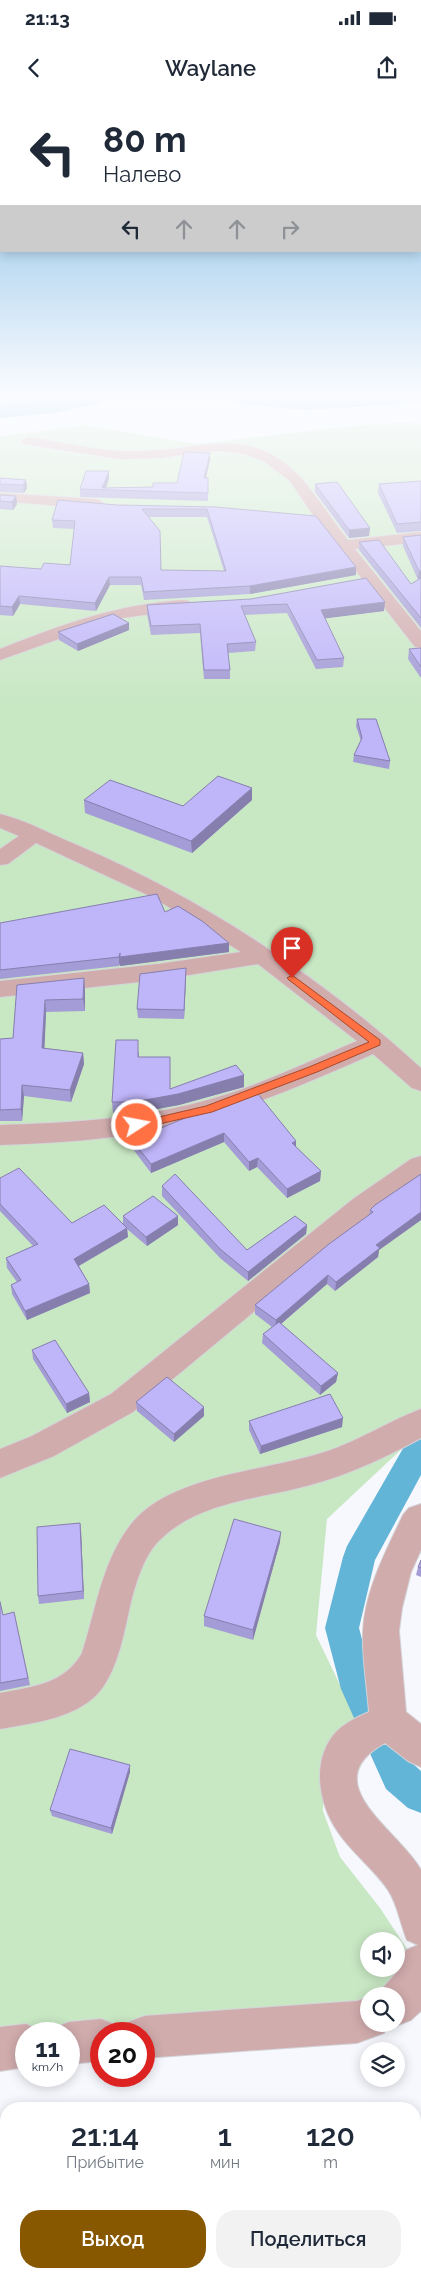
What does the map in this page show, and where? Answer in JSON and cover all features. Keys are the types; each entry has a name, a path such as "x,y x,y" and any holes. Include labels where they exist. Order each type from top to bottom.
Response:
{"street":[{"path":"25,500 107,505"},
{"path":"308,500 421,643"},
{"path":"304,516 322,518"},
{"path":"344,545 421,537"},
{"path":"352,583 370,579"},
{"path":"0,655 58,631 111,614 149,606 199,605"},
{"path":"0,820 99,861 163,894 264,956 377,1042 420,1081"},
{"path":"0,859 34,835"},
{"path":"0,989 158,972 264,956"},
{"path":"0,1136 112,1129 186,1115 208,1109 313,1070 377,1042"},
{"path":"0,1464 43,1446 122,1403 363,1206 421,1166"},
{"path":"0,1712 35,1706 57,1699 74,1691 88,1679 101,1654 124,1566 136,1544 149,1528 165,1514 178,1506 206,1496 293,1475 343,1460 421,1423"},
{"path":"384,1724 381,1631 384,1608 394,1572 415,1526 421,1519"},
{"path":"384,1724 421,1748"},
{"path":"384,1724 347,1749 340,1766 338,1779 344,1805 352,1819 401,1874 414,1897 421,1926"},
{"path":"405,1998 414,1985 421,1965"},
{"path":"155,2036 360,2021"},
{"path":"0,2050 15,2048"}],"green space":[{"path":"0,500 421,500 421,1437 406,1445 327,1519 316,1635 365,1737 323,1779 323,1811 340,1857 380,1908 396,1932 360,1932 360,1977 402,1977 399,1987 360,1987 360,2007 287,2025 155,2044 155,2022 90,2022 90,2053 80,2054 80,2022 15,2022 15,2059 0,2060"},
{"path":"405,1946 409,1952 405,1966"}],"building":[{"path":"0,500 14,500 12,502"},
{"path":"58,500 117,505 215,507 316,516 356,567 250,586 144,592 141,577 109,577 95,603 19,596 12,607 0,606 0,566 41,569 44,563 70,565 75,521 52,520","holes":["142,509 207,509 226,571 161,570 160,531"]},
{"path":"327,500 350,500 370,528 349,530"},
{"path":"386,500 421,500 421,522 397,524"},
{"path":"421,535 421,571 419,571 403,537"},
{"path":"379,540 411,584 421,578 421,618 359,542"},
{"path":"366,578 385,602 321,610 344,658 317,660 287,604 241,606 256,642 227,644 230,670 204,670 200,624 151,626 147,605 251,599"},
{"path":"113,614 129,623 77,644 58,632"},
{"path":"421,648 421,667 409,649"},
{"path":"357,719 376,719 390,761 354,755 362,738"},
{"path":"218,776 252,788 191,841 84,800 110,780 183,806"},
{"path":"157,894 165,912 178,906 202,921 229,943 120,957 120,953 119,957 0,970 0,923"},
{"path":"186,968 184,1010 137,1009 140,974"},
{"path":"84,978 83,999 45,1000 42,1048 83,1053 70,1090 22,1085 21,1109 0,1110 0,1039 13,1038 17,985"},
{"path":"116,1040 138,1040 138,1057 170,1057 170,1089 236,1065 244,1075 178,1094 134,1102 112,1102"},
{"path":"258,1094 296,1141 292,1143 321,1171 287,1189 258,1158 249,1162 224,1133 151,1164 132,1140 197,1113"},
{"path":"19,1168 72,1223 104,1205 127,1228 74,1259 89,1284 25,1311 11,1285 21,1280 6,1258 38,1244 0,1204 0,1178"},
{"path":"175,1174 247,1250 295,1216 307,1225 248,1272 220,1249 162,1186"},
{"path":"421,1174 421,1212 376,1245 380,1248 336,1282 328,1275 276,1320 255,1305 329,1244 373,1212 370,1210 375,1205"},
{"path":"153,1196 178,1216 146,1237 123,1216"},
{"path":"279,1322 338,1373 321,1386 263,1334"},
{"path":"55,1340 89,1393 66,1404 32,1350"},
{"path":"167,1377 204,1407 174,1434 136,1402"},
{"path":"330,1394 343,1418 261,1446 249,1421"},
{"path":"234,1519 281,1532 253,1630 204,1616"},
{"path":"80,1523 83,1591 38,1596 37,1527"},
{"path":"0,1602 3,1615 14,1612 28,1678 0,1683"},
{"path":"70,1749 130,1765 111,1828 50,1810"}],"waterway":[{"path":"421,1452 416,1455 359,1557 342,1628 358,1689 399,1776 421,1795"}],"route":[{"path":"137,1125 208,1109 313,1070 377,1042 292,978"}]}
